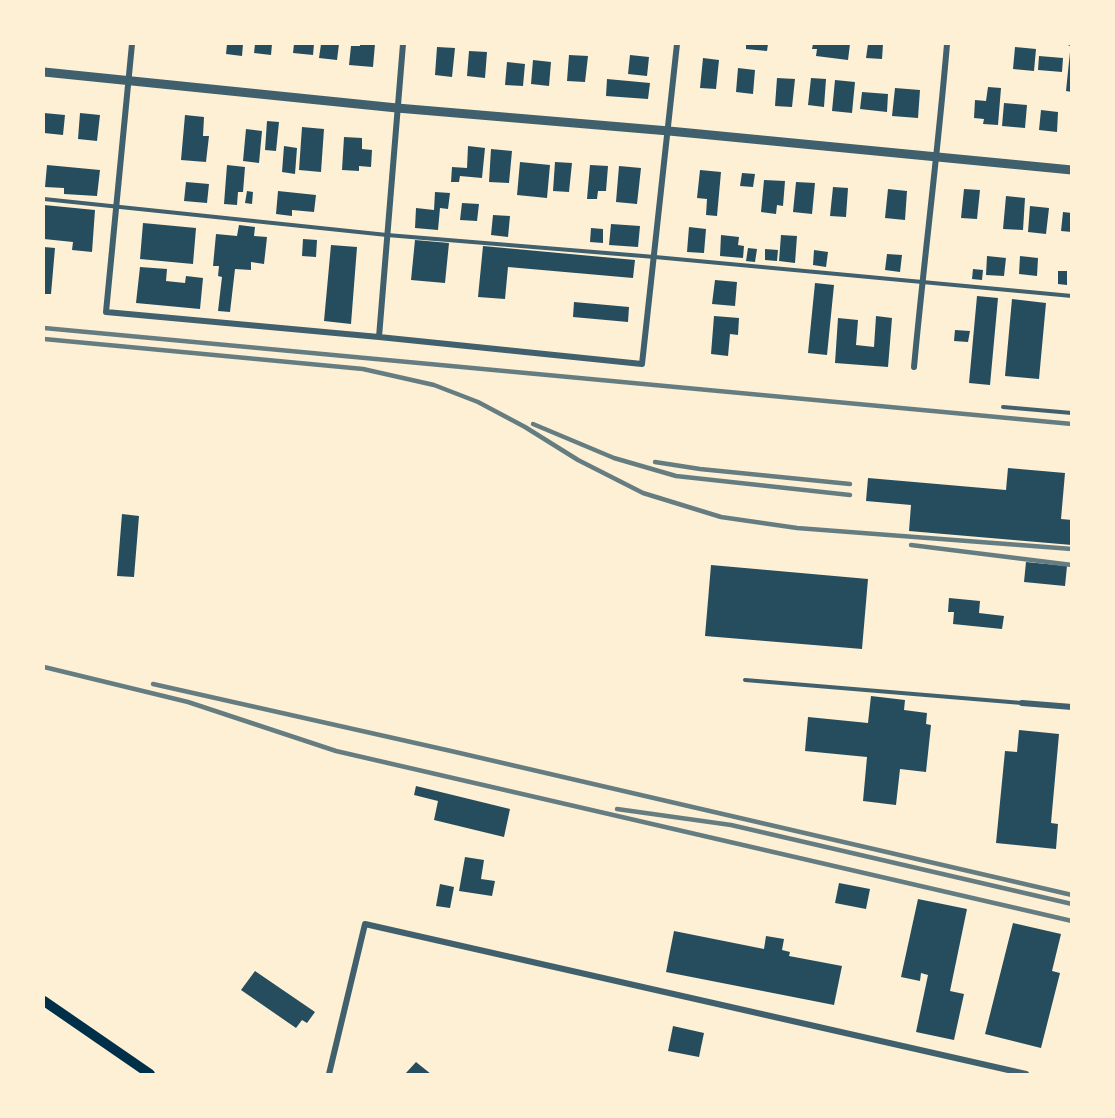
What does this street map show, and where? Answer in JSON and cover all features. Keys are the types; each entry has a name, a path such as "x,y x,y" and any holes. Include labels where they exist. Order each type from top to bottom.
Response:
{"main road":[{"path":"44,1000 150,1074"}],"street":[{"path":"132,44 106,312 642,364 677,44"},
{"path":"379,337 403,44"},
{"path":"914,368 947,44"},
{"path":"44,72 397,108 669,131 1071,171"},
{"path":"1022,703 1071,707"},
{"path":"329,1074 365,924 1026,1074"}],"lane":[{"path":"44,199 387,235 655,257 1071,296"},
{"path":"1003,407 1071,413"},
{"path":"745,680 1022,703"}],"building":[{"path":"227,44 243,44 242,56 226,54"},
{"path":"255,44 272,44 271,55 254,53"},
{"path":"294,44 314,44 313,55 293,53"},
{"path":"321,44 339,44 337,60 319,58"},
{"path":"360,44 375,44 373,67 349,65 351,46 360,46"},
{"path":"746,44 768,44 767,51 746,49"},
{"path":"813,44 850,44 848,60 816,56 817,49 812,49"},
{"path":"868,44 883,44 882,59 866,58"},
{"path":"437,47 455,48 452,77 435,75"},
{"path":"1015,47 1036,49 1034,71 1013,69"},
{"path":"469,51 487,52 485,78 467,76"},
{"path":"1070,52 1072,52 1072,92 1066,91"},
{"path":"569,55 588,56 585,82 567,81"},
{"path":"630,55 649,57 647,76 628,74"},
{"path":"1039,56 1063,58 1062,72 1038,70"},
{"path":"703,58 719,60 716,89 700,88"},
{"path":"533,60 551,62 549,86 531,84"},
{"path":"507,62 525,64 523,86 505,85"},
{"path":"738,68 755,70 753,94 736,92"},
{"path":"777,78 795,79 792,107 775,106"},
{"path":"811,78 826,79 824,107 808,105"},
{"path":"607,79 650,83 648,99 606,96"},
{"path":"835,80 855,82 852,113 832,111"},
{"path":"988,87 1001,88 998,125 983,124 984,119 974,118 975,100 986,101"},
{"path":"895,88 920,90 918,118 892,116"},
{"path":"862,92 888,94 887,112 860,109"},
{"path":"1004,103 1027,105 1025,128 1002,126"},
{"path":"1041,110 1058,112 1057,132 1039,130"},
{"path":"44,113 65,115 63,135 44,133"},
{"path":"80,113 100,115 97,141 78,139"},
{"path":"185,115 204,117 203,136 209,136 206,162 181,160"},
{"path":"267,121 279,122 276,151 265,150"},
{"path":"302,127 324,129 321,172 299,170"},
{"path":"246,129 262,131 259,163 243,161"},
{"path":"344,137 362,138 362,149 372,150 371,167 359,166 359,171 342,170"},
{"path":"284,146 297,148 295,174 282,172"},
{"path":"468,146 485,148 482,178 460,176 459,182 451,182 452,167 467,168"},
{"path":"491,149 512,151 509,183 489,182"},
{"path":"520,162 550,165 547,198 517,195"},
{"path":"555,162 572,163 569,192 553,191"},
{"path":"47,165 100,170 97,196 64,194 64,188 45,187"},
{"path":"227,165 245,167 243,192 238,192 237,205 224,204"},
{"path":"590,165 608,166 606,191 598,191 597,199 587,199"},
{"path":"619,166 641,168 637,204 616,202"},
{"path":"700,170 721,172 717,216 706,215 707,199 697,198"},
{"path":"742,173 755,174 753,187 740,186"},
{"path":"764,180 785,181 783,206 777,205 776,214 761,212"},
{"path":"186,182 209,184 207,203 184,201"},
{"path":"796,182 815,183 812,214 793,212"},
{"path":"833,187 848,188 846,217 830,216"},
{"path":"888,189 907,191 905,220 885,218"},
{"path":"964,189 980,190 977,219 961,218"},
{"path":"247,191 253,192 252,204 245,203"},
{"path":"278,191 316,195 314,212 292,210 292,216 276,214"},
{"path":"435,192 450,193 448,209 440,208 438,230 415,228 416,208 434,210"},
{"path":"1006,196 1025,198 1023,230 1003,229"},
{"path":"462,203 479,204 477,221 460,220"},
{"path":"44,205 95,210 92,252 72,250 73,242 44,239"},
{"path":"1030,206 1049,208 1046,234 1028,232"},
{"path":"1063,212 1072,213 1072,232 1061,231"},
{"path":"493,215 510,216 508,237 491,235"},
{"path":"143,223 196,228 193,264 140,259"},
{"path":"611,224 640,226 638,247 609,245"},
{"path":"239,225 255,227 254,236 267,237 264,264 251,262 251,270 235,269 230,312 218,311 222,277 218,276 219,266 213,266 216,234 237,236"},
{"path":"689,227 706,229 704,253 687,252"},
{"path":"591,228 603,229 603,243 590,242"},
{"path":"721,235 739,237 738,245 744,246 743,258 720,256"},
{"path":"781,235 797,236 795,263 779,261"},
{"path":"303,239 317,240 316,257 302,256"},
{"path":"415,240 449,243 445,283 411,280"},
{"path":"331,245 357,247 351,324 324,321"},
{"path":"483,246 635,260 633,278 508,267 505,299 478,297"},
{"path":"44,247 55,248 51,294 44,294"},
{"path":"748,248 757,249 755,262 746,261"},
{"path":"765,249 778,250 777,261 765,260"},
{"path":"814,250 828,252 826,267 813,265"},
{"path":"887,254 902,255 900,272 885,270"},
{"path":"987,256 1006,258 1004,276 986,275"},
{"path":"1020,256 1038,258 1037,276 1019,274"},
{"path":"140,267 167,269 166,281 185,283 186,276 203,278 200,309 136,303"},
{"path":"973,269 983,270 982,280 972,279"},
{"path":"1058,271 1067,271 1067,285 1058,284"},
{"path":"715,280 737,282 735,306 712,304"},
{"path":"815,283 834,285 827,355 808,353"},
{"path":"977,296 998,298 990,385 969,383"},
{"path":"1012,299 1046,303 1039,379 1005,376"},
{"path":"574,302 629,307 628,322 573,317"},
{"path":"714,316 739,318 738,335 730,334 728,356 711,354"},
{"path":"876,316 892,318 888,367 835,363 838,318 858,320 856,345 874,347"},
{"path":"955,330 970,331 968,342 954,341"},
{"path":"1008,468 1065,473 1061,519 1072,520 1072,545 909,531 911,505 866,501 868,478 1006,490"},
{"path":"122,514 139,516 134,577 117,576"},
{"path":"1026,562 1067,566 1065,586 1024,582"},
{"path":"711,565 868,579 862,649 705,636"},
{"path":"949,598 980,601 979,613 1004,616 1002,629 953,624 954,612 948,612"},
{"path":"871,696 905,700 904,710 927,713 926,724 931,725 926,772 900,769 896,805 863,801 867,757 805,751 808,717 868,723"},
{"path":"1019,730 1059,734 1051,823 1058,824 1056,849 996,843 1005,751 1017,752"},
{"path":"416,786 510,809 504,837 434,820 438,801 414,795"},
{"path":"465,857 484,860 481,879 495,881 492,896 459,891"},
{"path":"839,883 870,889 866,909 835,903"},
{"path":"440,884 454,887 450,908 436,906"},
{"path":"918,899 967,909 950,991 964,994 954,1040 916,1032 928,975 921,973 920,981 901,977"},
{"path":"1013,923 1061,934 1052,971 1060,973 1041,1048 985,1034"},
{"path":"674,931 764,949 766,936 784,939 782,950 790,952 789,956 842,966 834,1005 666,972"},
{"path":"255,971 315,1012 307,1023 302,1020 296,1028 241,990"},
{"path":"673,1026 704,1033 699,1057 668,1051"},
{"path":"416,1062 431,1074 405,1074"}],"railway":[{"path":"44,328 1072,424"},
{"path":"44,339 363,369 434,385 478,402 525,427 578,460 643,493 721,517 797,528 1072,549"},
{"path":"533,424 614,458 676,476 850,495"},
{"path":"655,462 700,469 850,484"},
{"path":"911,545 1072,565"},
{"path":"44,667 188,702 336,751 1072,921"},
{"path":"153,684 1072,895"},
{"path":"617,809 731,825 1072,904"}]}
